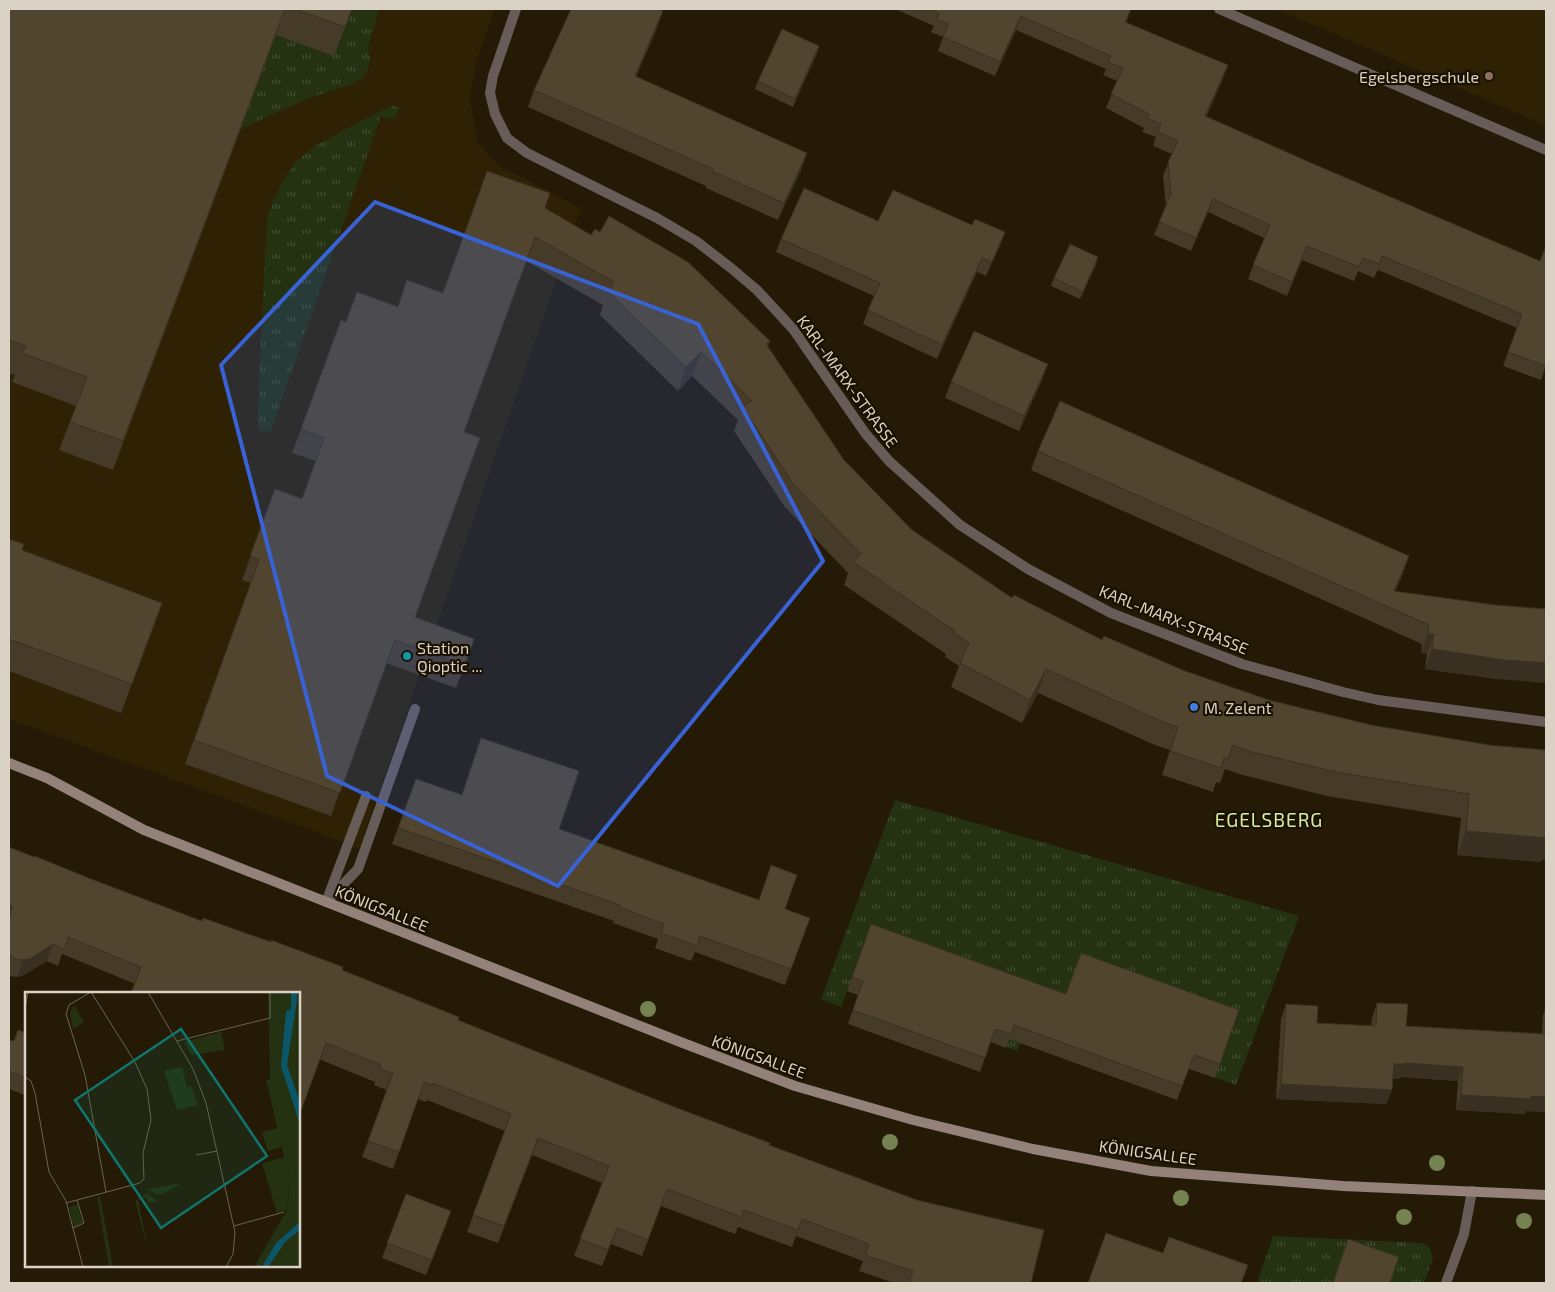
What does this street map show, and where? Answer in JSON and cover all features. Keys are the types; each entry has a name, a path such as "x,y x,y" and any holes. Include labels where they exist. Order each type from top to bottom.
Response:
{"street":[{"name":"KARL-MARX-STRASSE","path":"516,9 493,76 490,93 495,114 508,138 527,153 657,218 696,241 732,268 757,290 793,328 865,433 889,461 960,525 1028,569 1111,613 1242,664 1378,700 1546,722"},
{"path":"1219,9 1546,150"},
{"path":"326,902 358,869 415,710"},
{"name":"KÖNIGSALLEE","path":"9,763 47,778 144,830 326,902 795,1086 913,1120 1033,1149 1151,1171 1343,1186 1546,1195"},
{"path":"326,902 366,796"},
{"path":"1446,1283 1464,1234 1472,1191"}],"highlighted area":[{"path":"375,202 698,324 823,561 558,886 327,776 221,365"}],"shaded area":[{"path":"9,9 495,9 476,62 470,99 477,141 498,165 581,208 359,849 9,719"},
{"name":"Egelsbergschule","path":"1275,9 1546,9 1546,126 1335,34"}],"green space":[{"path":"352,9 379,9 368,48 369,67 363,77 351,85 312,97 240,129 276,35"},
{"path":"393,106 399,108 394,120 381,116 270,433 258,430 267,217 271,207 285,178 305,154 317,145 360,121"},
{"path":"895,800 1299,916 1236,1085 1032,1013 1017,1051 847,991 841,1007 821,999"},
{"path":"1273,1236 1423,1243 1430,1248 1433,1258 1424,1283 1257,1283"}],"building":[{"path":"9,9 285,9 123,441 70,422 87,377 22,353 26,346 9,340"},
{"path":"294,9 352,9 345,27"},
{"path":"571,9 658,9 663,11 635,76 807,153 784,203 712,171 713,169 534,90"},
{"path":"930,9 1131,9 1125,22 1228,65 1205,116 1540,261 1546,246 1546,366 1508,352 1522,314 1382,256 1379,264 1363,258 1359,267 1307,246 1292,282 1253,265 1270,225 1213,199 1196,238 1159,222 1171,194 1168,162 1178,141 1158,132 1161,124 1147,118 1149,114 1111,94 1123,68 1108,62 1111,56 1021,16 1000,62 943,37 949,24 936,19 939,13"},
{"path":"782,29 819,46 795,99 758,81"},
{"path":"487,171 550,193 545,208 591,235 595,229 600,232 609,216 688,262 770,341 766,344 844,460 912,530 1012,598 1014,595 1102,640 1104,636 1185,671 1269,700 1371,725 1489,745 1546,750 1546,838 1466,831 1469,794 1336,772 1248,751 1233,745 1228,759 1224,758 1221,768 1170,751 1178,727 1046,669 1030,700 960,663 969,643 954,633 955,631 853,562 861,554 793,484 743,407 752,401 701,352 686,367 608,292 614,282 535,237 464,432 480,438 415,617 474,639 465,665 395,640 340,793 194,740 259,560 250,556 275,489 302,499 324,438 301,429 341,320 346,322 357,292 398,307 407,280 443,293"},
{"path":"804,188 878,221 893,190 972,225 975,219 1005,232 992,262 982,258 942,345 868,310 880,283 781,239"},
{"path":"1070,244 1098,257 1083,292 1054,278"},
{"path":"974,331 1048,364 1024,416 951,382"},
{"path":"1060,401 1409,556 1394,591 1496,605 1546,609 1546,663 1504,660 1432,649 1434,634 1428,634 1429,625 1038,451"},
{"path":"9,539 24,544 22,550 162,603 132,684 9,639"},
{"path":"481,738 579,771 559,829 759,900 771,865 797,875 785,909 810,918 791,969 700,936 697,946 661,933 664,924 619,907 620,905 398,828 416,779 462,795"},
{"path":"9,847 202,921 203,918 271,942 271,940 343,967 342,970 459,1017 458,1020 672,1106 770,1143 769,1145 917,1200 1044,1230 1031,1283 909,1283 913,1271 865,1255 869,1244 802,1219 798,1230 744,1210 741,1217 667,1189 648,1240 617,1228 608,1250 580,1239 609,1166 538,1138 504,1226 473,1215 511,1114 433,1083 432,1085 424,1082 399,1152 368,1141 393,1073 380,1069 381,1065 326,1043 300,1113 300,992 131,992 141,967 68,937 64,949 53,944 30,959 15,959 9,954 9,918 13,907 9,905"},
{"path":"871,924 1066,994 1081,953 1239,1010 1220,1064 1194,1055 1182,1086 1014,1025 1011,1034 995,1029 985,1058 853,1010 863,981 852,977"},
{"path":"1377,1003 1408,1004 1406,1026 1546,1034 1546,1097 1531,1096 1530,1099 1461,1095 1463,1067 1405,1063 1394,1064 1392,1090 1281,1084 1286,1004 1318,1006 1317,1023 1376,1026"},
{"path":"18,1030 25,1033 25,1078 9,1071 9,1040 14,1041"},
{"path":"406,1194 451,1211 432,1260 387,1243"},
{"path":"1106,1233 1163,1253 1169,1237 1248,1265 1241,1283 1088,1283"},
{"path":"1348,1239 1399,1257 1390,1283 1333,1283"}],"place":[{"name":"Egelsbergschule","path":"1489,76"},
{"name":"Station Qioptic ...","path":"407,656"},
{"name":"M. Zelent","path":"1194,707"}],"district":[{"name":"EGELSBERG","path":"1269,819"}]}
